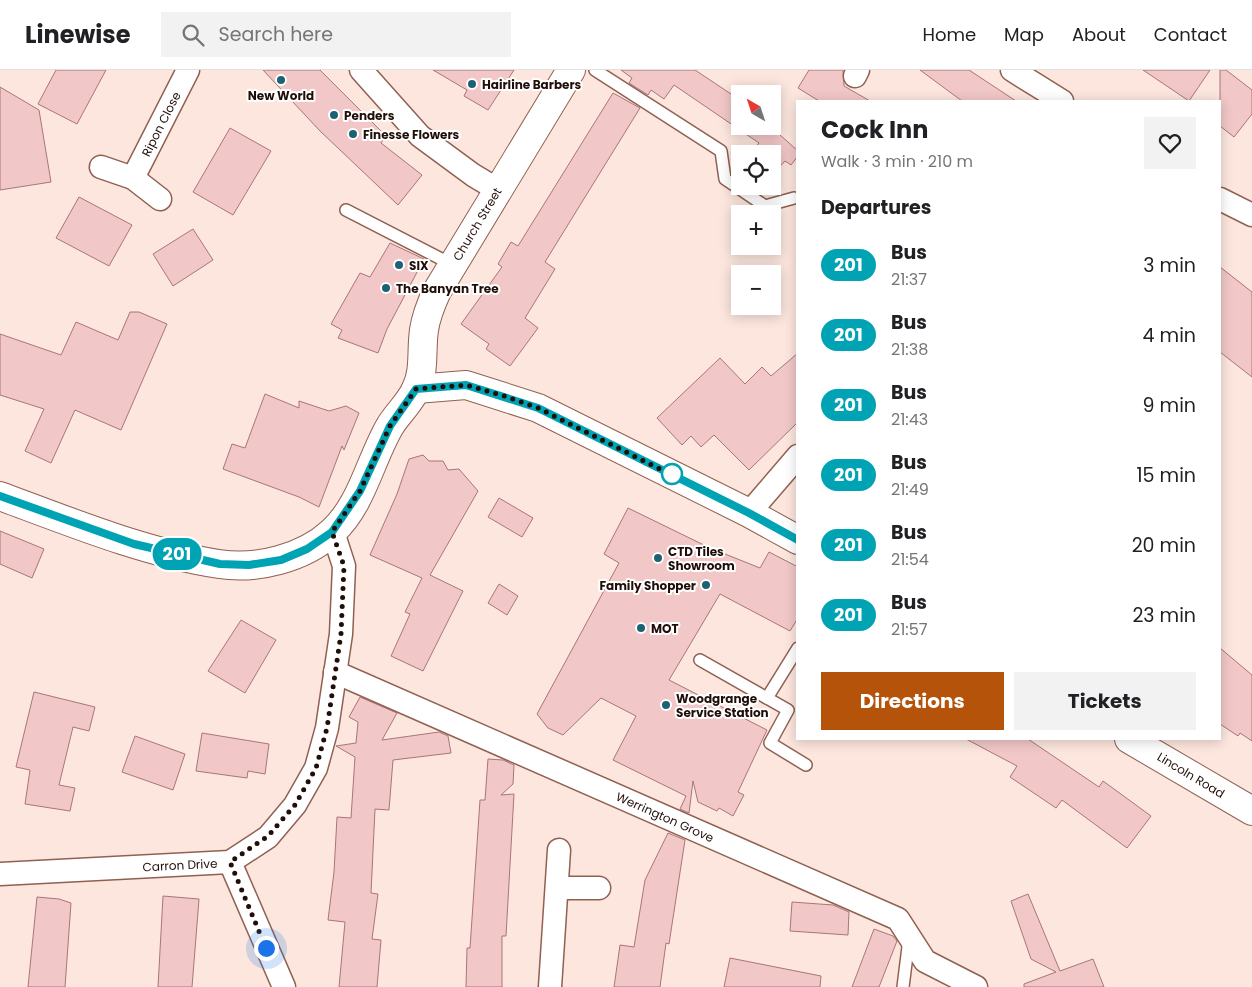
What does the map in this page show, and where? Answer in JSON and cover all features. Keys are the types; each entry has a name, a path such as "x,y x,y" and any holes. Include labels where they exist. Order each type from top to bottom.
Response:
{"street":[{"name":"Ripon Close","path":"133,178 188,70"},
{"path":"362,70 420,136 473,175 498,190"},
{"name":"Church Street","path":"416,389 424,358 424,330 436,291 571,70"},
{"path":"1012,70 1060,100"},
{"path":"101,167 133,178 160,199"},
{"path":"1221,200 1252,215"},
{"path":"0,496 134,544 220,564 249,565 281,560 307,549 332,532 360,491 390,426 416,389 466,385 538,408 749,513 796,539"},
{"path":"749,513 796,458"},
{"name":"Carron Drive","path":"0,874 230,862 268,836 295,805 316,768 327,728 341,634 344,566 332,532"},
{"name":"Werrington Grove","path":"335,672 898,919 926,961 976,987"},
{"name":"Lincoln Road","path":"1131,740 1252,811"},
{"path":"550,987 559,850"},
{"path":"230,862 284,987"},
{"path":"557,888 599,888"}],"lane":[{"path":"595,70 722,151 725,179 765,206 794,198"},
{"path":"346,210 453,264"},
{"path":"767,698 796,651"},
{"path":"700,660 788,710 770,743 806,765"},
{"path":"904,987 909,936"}],"building":[{"path":"56,70 106,70 77,124 38,104"},
{"path":"263,70 320,70 386,136 381,143 422,175 398,205 320,131"},
{"name":"Hairline Barbers","path":"433,70 514,70 488,110 464,96 467,90"},
{"path":"621,70 695,70 731,94 731,124 674,85 664,99 651,90 648,95 629,83 632,78"},
{"path":"809,70 843,70 844,86 868,100 817,100 798,88"},
{"path":"920,70 969,70 1014,100 961,100"},
{"path":"1143,70 1210,70 1190,100"},
{"path":"1220,70 1226,70 1252,90 1252,114 1234,137 1221,127"},
{"path":"0,87 39,110 51,182 0,190"},
{"path":"613,93 640,108 545,262 555,269 525,318 538,328 510,366 486,349 489,344 461,324 502,267 498,264 511,242 518,246"},
{"path":"230,128 271,151 233,215 193,192"},
{"path":"747,135 780,135 796,149 796,159 791,165 785,161 781,165 781,145 757,145 759,143"},
{"path":"79,197 132,225 109,266 56,238"},
{"path":"193,229 213,260 173,286 153,254"},
{"path":"390,243 424,259 387,329 378,353 338,338 342,330 331,324 360,273 370,277"},
{"path":"1221,268 1252,292 1252,377 1221,353"},
{"path":"130,312 139,312 167,324 121,430 75,410 51,463 25,451 44,409 0,395 0,334 61,355 76,322 118,340"},
{"path":"796,355 796,424 749,470 714,435 701,447 691,436 682,445 657,418 720,358 745,384 762,367 771,376"},
{"path":"265,394 299,408 299,401 329,411 346,406 359,413 344,450 342,446 319,507 299,497 223,469 232,444 245,448"},
{"path":"423,455 429,461 443,461 448,470 459,469 478,491 430,575 463,591 423,671 391,656 410,614 405,612 422,578 370,555 397,494 409,459"},
{"path":"499,498 533,518 522,537 488,517"},
{"path":"628,508 710,548 760,568 769,552 796,566 796,621 790,631 720,594 669,680 767,730 738,792 744,795 733,816 719,808 717,811 698,802 693,781 689,813 680,809 686,796 613,760 636,716 601,698 563,735 548,728 537,714 619,563 604,554"},
{"path":"0,531 44,549 32,578 0,564"},
{"path":"499,584 518,596 507,615 488,603"},
{"path":"241,620 276,640 245,693 208,671"},
{"path":"1221,649 1252,675 1252,741 1240,733 1238,736 1221,725"},
{"path":"34,692 95,707 89,731 73,727 59,785 75,788 70,811 25,804 30,770 16,767"},
{"path":"360,697 397,713 382,740 439,732 448,736 451,753 393,760 389,810 375,809 371,893 378,894 372,939 381,940 377,987 339,987 345,922 328,920 334,872 337,817 351,818 355,757 336,746 356,743 358,722 349,717"},
{"path":"202,733 269,744 265,774 248,771 247,778 196,771"},
{"path":"135,736 185,754 173,790 122,772"},
{"path":"968,740 1029,740 1099,787 1103,781 1151,816 1127,848 1062,800 1056,808 1010,777 1017,766"},
{"path":"488,759 503,760 514,765 513,784 501,795 514,794 506,936 502,936 502,987 466,987 467,948 470,948 480,800 485,800"},
{"path":"668,833 685,840 669,944 666,943 660,987 614,987 620,945 634,947 645,880"},
{"path":"1028,894 1060,971 1093,959 1104,987 1024,987 1024,984 1056,972 1031,959 1011,901"},
{"path":"163,896 199,899 192,987 158,987"},
{"path":"37,897 59,899 71,903 65,987 28,987"},
{"path":"792,902 833,905 849,912 848,935 790,931"},
{"path":"874,929 893,936 897,941 879,987 852,987"},
{"path":"730,958 821,976 820,987 724,987"}],"bus line":[{"name":"201","path":"0,496 73,524 134,544 220,564 249,565 281,560 307,549 332,532 346,515 360,491 390,426 416,389 466,385 538,408 749,513 796,539"}],"place":[{"name":"New World","path":"281,80"},
{"name":"Hairline Barbers","path":"472,84"},
{"name":"Penders","path":"334,115"},
{"name":"Finesse Flowers","path":"353,134"},
{"name":"SIX","path":"399,265"},
{"name":"The Banyan Tree","path":"386,288"},
{"name":"CTD Tiles Showroom","path":"658,558"},
{"name":"Family Shopper","path":"706,585"},
{"name":"MOT","path":"641,628"},
{"name":"Woodgrange Service Station","path":"666,705"}],"route":[{"path":"266,948 230,862 268,836 295,805 316,768 327,728 341,634 344,566 332,532 346,515 360,491 390,426 416,389 466,385 504,396 538,408 678,478 672,474"}]}
